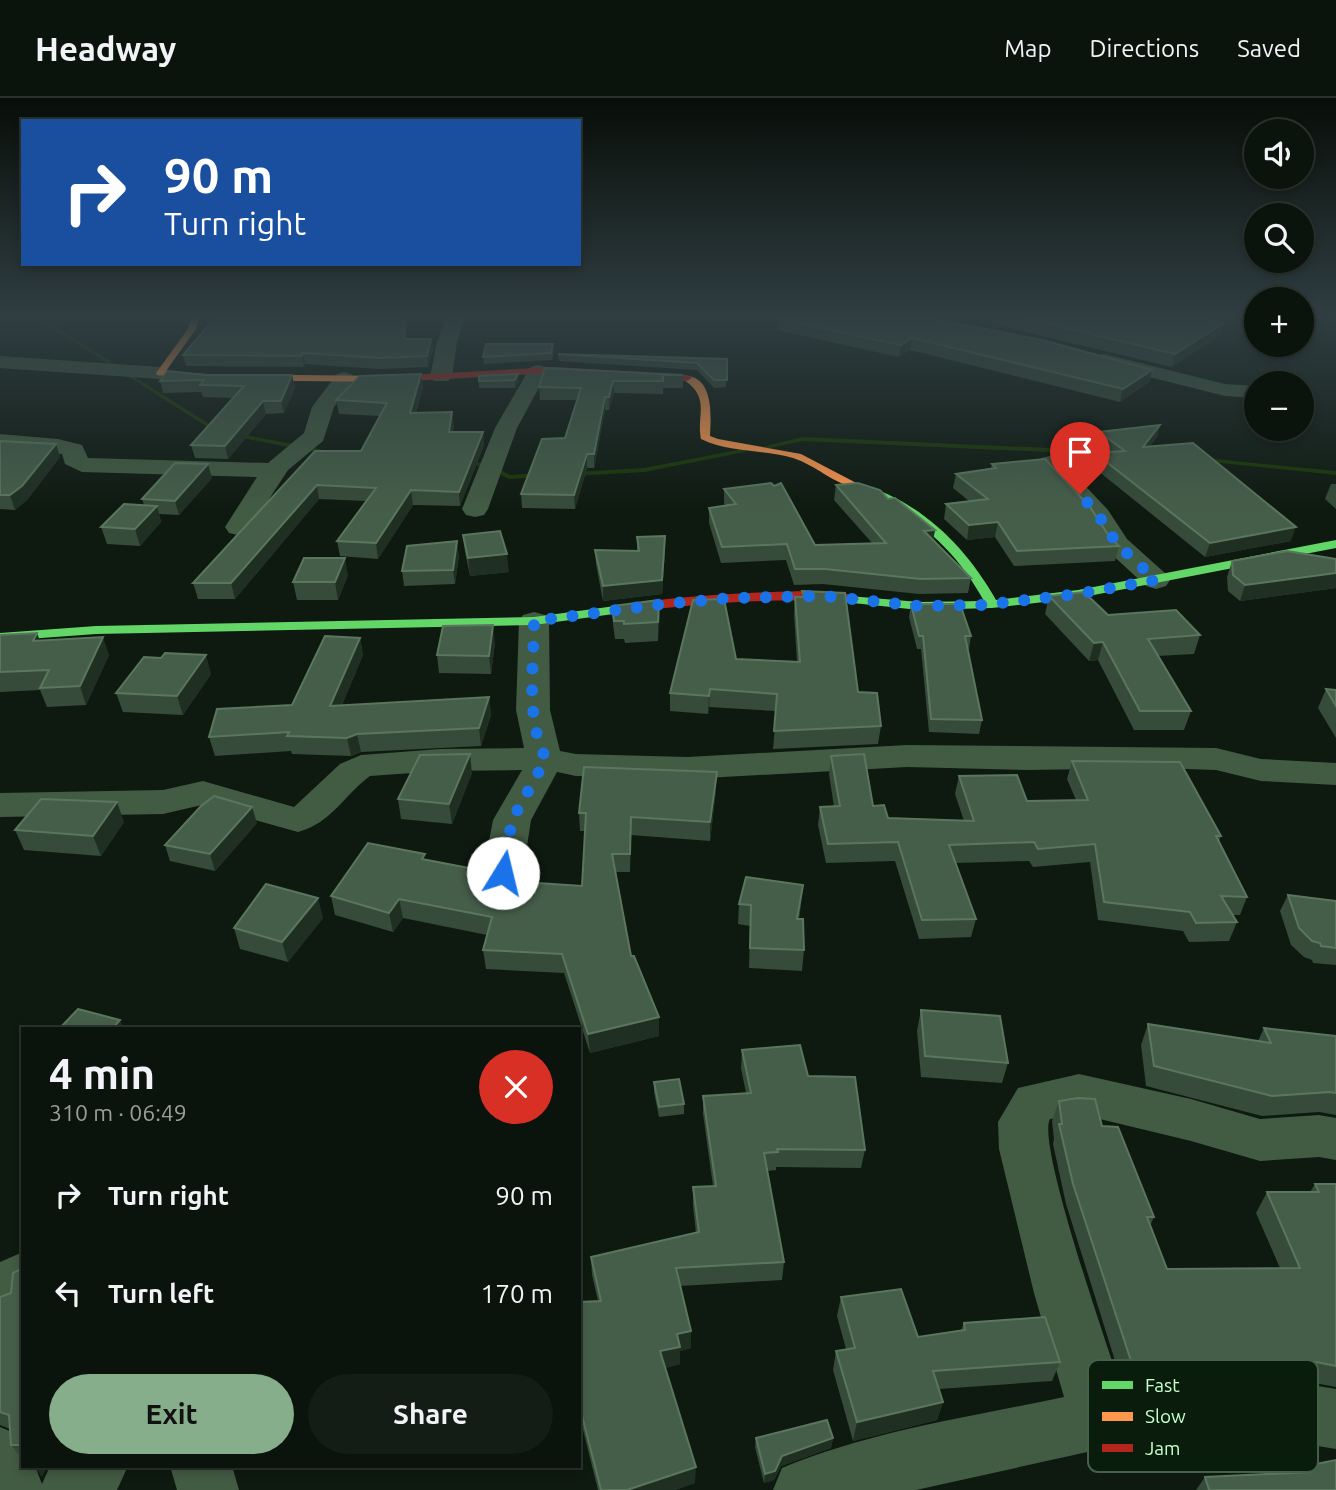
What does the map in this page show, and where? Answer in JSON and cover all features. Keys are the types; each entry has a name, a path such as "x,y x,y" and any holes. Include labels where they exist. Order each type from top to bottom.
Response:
{"street":[{"path":"238,527 273,470 293,448 315,436 323,407 343,380"},
{"path":"475,509 506,428 533,380"},
{"path":"692,380 703,387 708,396 705,437 715,442 797,456 837,479 889,497 924,520 952,545 979,578 992,604"},
{"path":"1184,380 1225,390 1244,391"},
{"path":"0,441 74,450 74,459 82,465 273,470"},
{"path":"1050,463 1099,516 1117,544 1156,580"},
{"path":"0,637 96,630 534,621 732,598 823,596 919,606 992,604 1078,594 1336,544"},
{"path":"1279,556 1328,561 1336,565"},
{"path":"534,621 533,720 539,746 546,759"},
{"path":"0,805 163,802 203,793 298,820 312,814 352,771 361,766 440,760 546,759 576,765 687,768 907,756 1026,759 1160,757 1216,760 1261,770 1336,774"},
{"path":"503,873 512,820 546,759"},
{"path":"1088,1377 1062,1293 1024,1149 1023,1122 1035,1102 1079,1094 1191,1120 1260,1140 1319,1136 1336,1139"},
{"path":"0,1293 21,1279"},
{"path":"1318,1416 1336,1419"},
{"path":"804,1490 889,1465 1088,1422"},
{"path":"0,1458 13,1490"},
{"path":"71,1490 95,1468"},
{"path":"202,1468 208,1490"}],"building":[{"path":"161,380 290,380 281,401 263,401 225,446 191,445 244,386 200,385 204,380"},
{"path":"356,380 419,380 410,413 452,412 449,432 483,432 459,492 411,490 376,543 337,541 376,488 317,485 231,583 193,583 315,451 361,451 387,403 336,400"},
{"path":"541,380 663,380 613,381 609,397 605,397 594,454 587,454 574,495 521,494 542,439 565,438 581,388 539,387"},
{"path":"1086,380 1137,380 1123,389"},
{"path":"1160,425 1143,447 1193,443 1296,527 1210,543 1095,453 1125,451 1099,432"},
{"path":"0,441 56,444 22,486 10,495 0,495"},
{"path":"1045,459 1090,507 1119,546 1017,551 998,522 969,525 946,504 988,499 956,474 996,468 992,464"},
{"path":"175,463 208,464 175,501 142,499"},
{"path":"771,483 774,486 781,483 815,545 886,543 836,485 858,483 880,490 888,499 895,498 935,530 924,531 971,578 921,579 825,569 795,569 787,544 722,547 709,508 736,504 724,489"},
{"path":"124,504 157,506 135,529 101,527"},
{"path":"500,531 507,554 468,558 463,535"},
{"path":"665,536 662,580 603,586 595,550 639,551 637,537"},
{"path":"457,541 453,570 402,571 407,546"},
{"path":"1287,551 1336,559 1336,573 1245,585 1233,575 1232,561"},
{"path":"304,558 345,558 335,582 293,582"},
{"path":"802,591 845,593 858,692 877,693 881,726 774,731 777,694 710,689 709,696 670,693 693,600 724,599 736,659 800,662 795,597 804,597"},
{"path":"1084,592 1108,615 1176,610 1200,635 1148,639 1191,711 1140,711 1103,642 1094,643 1049,596"},
{"path":"659,600 658,622 624,624 624,621 614,621 612,606"},
{"path":"911,604 960,604 971,636 965,636 982,720 931,719 923,636 919,636"},
{"path":"493,625 489,656 437,655 443,626"},
{"path":"37,633 33,641 103,637 80,686 40,688 49,670 0,672 0,635"},
{"path":"325,636 360,638 330,706 489,697 479,728 357,734 347,738 287,736 289,732 209,737 217,709 292,705"},
{"path":"165,653 206,655 177,696 116,693 144,657 161,658"},
{"path":"1326,689 1336,690 1336,706"},
{"path":"470,754 449,804 398,799 420,755"},
{"path":"864,754 873,806 884,805 888,818 974,821 959,776 1017,775 1027,801 1088,800 1072,761 1180,762 1221,836 1216,836 1247,897 1221,896 1237,922 1196,923 1190,912 1104,902 1095,844 1038,849 1034,842 949,845 976,919 922,920 898,842 828,844 820,807 840,806 831,756"},
{"path":"584,767 717,772 710,822 631,817 630,854 612,854 631,956 634,956 659,1017 588,1034 562,954 483,950 492,917 399,899 389,913 331,896 368,843 425,854 422,859 495,873 492,880 582,886 586,813 579,813"},
{"path":"214,796 252,807 210,854 165,845 201,806"},
{"path":"41,799 117,802 93,836 15,830"},
{"path":"746,877 803,885 797,919 803,919 804,950 750,948 751,905 739,904"},
{"path":"266,884 318,898 282,942 234,928"},
{"path":"1288,895 1336,901 1336,948 1321,946 1299,928"},
{"path":"78,1009 120,1020 114,1027 61,1027"},
{"path":"921,1010 1000,1016 1008,1063 925,1056"},
{"path":"1148,1024 1271,1043 1264,1028 1336,1036 1336,1093 1272,1096 1154,1066"},
{"path":"800,1045 808,1076 855,1077 865,1150 777,1149 778,1152 764,1153 784,1262 676,1268 691,1331 677,1334 680,1347 660,1351 696,1467 627,1490 601,1490 581,1412 581,1302 601,1301 591,1257 699,1232 693,1187 716,1186 703,1096 751,1093 742,1050"},
{"path":"679,1079 684,1104 659,1107 654,1082"},
{"path":"1095,1099 1102,1126 1118,1127 1154,1217 1147,1217 1167,1269 1300,1268 1267,1192 1319,1192 1315,1184 1336,1184 1336,1366 1318,1362 1318,1360 1131,1360 1073,1184 1059,1124 1062,1124 1059,1101"},
{"path":"21,1269 21,1445 11,1445 9,1415 0,1412 0,1297 11,1293 13,1273"},
{"path":"901,1289 918,1337 965,1330 964,1323 1045,1317 1060,1362 933,1371 943,1402 857,1422 836,1351 855,1348 841,1297"},
{"path":"827,1420 833,1438 782,1456 775,1471 765,1474 756,1438"},
{"path":"1336,1460 1336,1490 1209,1490 1205,1477 1318,1472 1318,1464"}],"waterway":[{"path":"136,380 219,432"},
{"path":"234,435 325,452"},
{"path":"761,448 803,439 1113,453"},
{"path":"575,474 644,470 743,451"},
{"path":"1204,460 1336,473"},
{"path":"466,463 488,465 509,477 539,475"}],"traffic: fast":[{"path":"857,486 900,505 937,531 967,564 992,604"},
{"path":"853,599 919,606 983,605 1078,594 1336,544"},
{"path":"0,637 96,630 534,621 630,608"}],"traffic: slow":[{"path":"690,380 701,389 706,403 705,437 715,442 797,456 837,479 857,486"}],"traffic: jam":[{"path":"630,608 770,596 853,599"}],"route":[{"path":"503,873 512,820 546,759 539,746 533,720 534,621 732,598 823,596 919,606 983,605 1078,594 1156,580 1117,544 1099,516 1080,494"}]}
